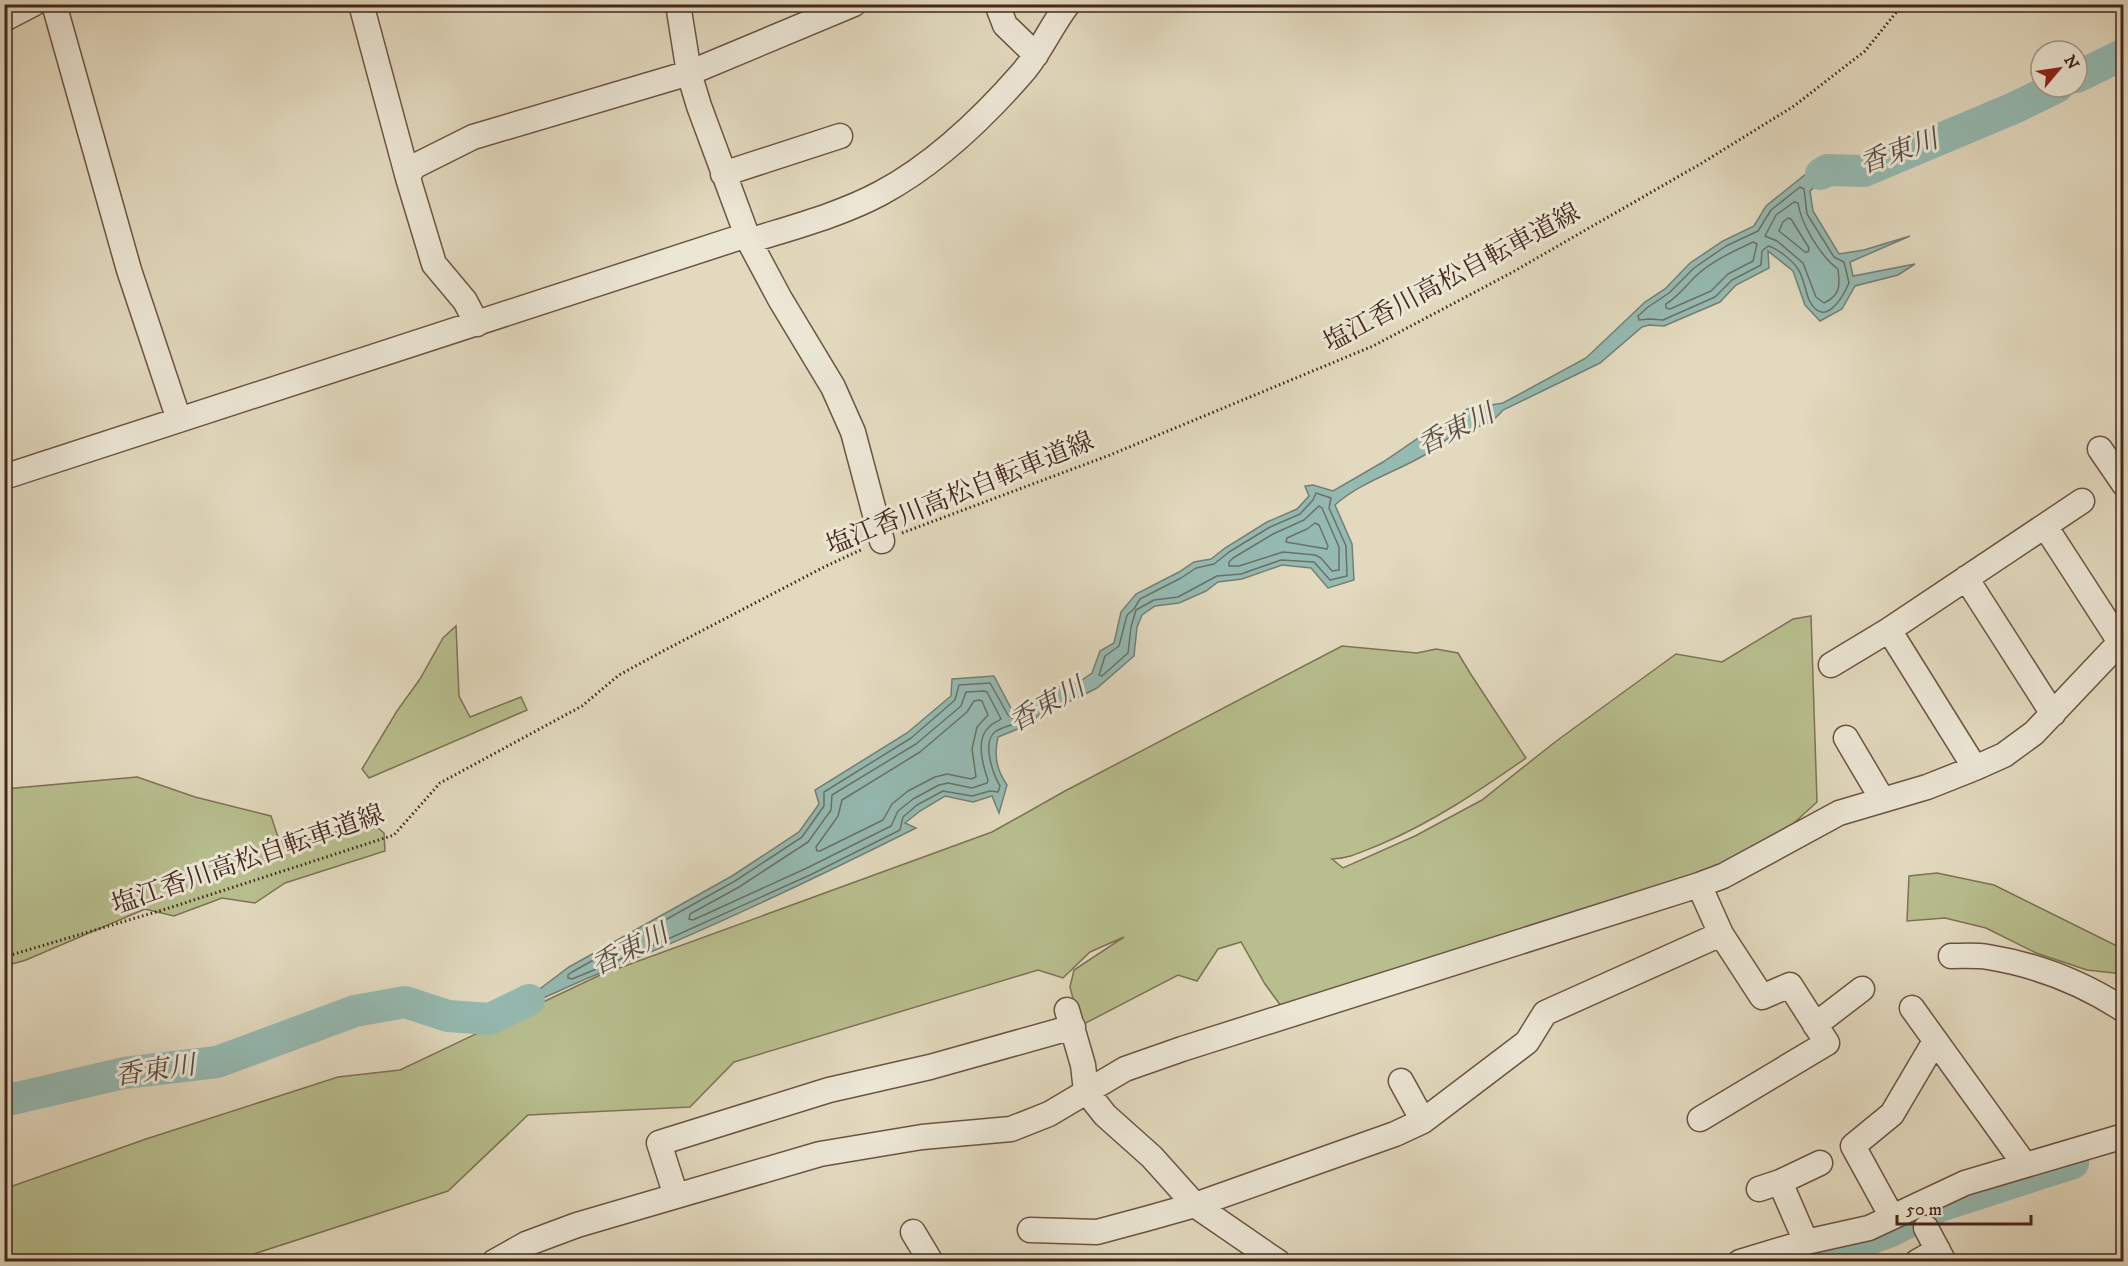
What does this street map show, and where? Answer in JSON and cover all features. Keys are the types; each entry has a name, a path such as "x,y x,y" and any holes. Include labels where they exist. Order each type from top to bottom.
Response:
{"street":[{"path":"4,19 33,4"},
{"path":"54,4 129,270 179,420"},
{"path":"361,4 408,178 435,264 465,301 477,324"},
{"path":"678,4 689,73 723,174 748,238 780,299 833,387 853,432 882,541"},
{"path":"408,178 413,167 473,137 689,73 854,4"},
{"path":"997,4 1005,25 1036,55"},
{"path":"4,477 861,202 915,171 971,126 1023,72 1068,4"},
{"path":"723,174 840,136"},
{"path":"2100,449 2122,479"},
{"path":"1831,665 1889,630 2082,501"},
{"path":"494,1262 526,1244 577,1225 820,1154 922,1137 1011,1129 1049,1114 1125,1069 1699,885 1723,876 1839,813 1928,787 2004,755 2034,733 2122,640 2045,526"},
{"path":"1966,578 2053,714"},
{"path":"1889,630 1975,768"},
{"path":"1846,738 1882,799"},
{"path":"1699,885 1721,934 1762,997 1790,985 1827,1043 1700,1119"},
{"path":"1029,1230 1097,1232 1195,1205 1395,1134 1422,1121 1527,1042 1545,1013 1721,934"},
{"path":"1951,956 1986,956 2046,971 2098,993 2124,1010"},
{"path":"1815,1025 1862,989"},
{"path":"1912,1008 2025,1165"},
{"path":"676,1196 659,1143 829,1090 930,1067 1070,1018 1083,1065 1086,1091 1105,1115 1152,1157 1195,1205 1278,1262"},
{"path":"1892,1217 1853,1146 1892,1114 1935,1041"},
{"path":"1401,1081 1422,1121"},
{"path":"1740,1262 1806,1242 1869,1228 1965,1183 2124,1136"},
{"path":"1806,1242 1769,1186 1821,1162"},
{"path":"1917,1262 1941,1256 1926,1228"},
{"path":"913,1232 931,1262"}],"path":[{"name":"塩江香川高松自転車道線","path":"4,957 166,909 394,835 440,783 582,706 619,675 824,567 882,541 1110,454 1373,346 1511,273 1794,106 1865,51 1903,4"}],"green space":[{"path":"1811,616 1817,802 1784,832 1722,867 1281,1006 1265,984 1241,942 1218,949 1197,981 1178,975 1080,1026 1070,987 1074,970 1124,937 1090,952 1063,978 1038,970 734,1062 690,1107 528,1115 448,1191 232,1261 5,1261 4,1189 146,1139 338,1077 400,1070 600,975 992,832 1065,791 1342,646 1417,653 1436,649 1458,653 1526,758 1473,794 1418,826 1356,854 1332,859 1343,868 1415,836 1482,800 1555,742 1676,654 1722,662 1793,619"},
{"path":"456,626 459,696 470,717 521,697 527,710 369,778 362,769 397,711 420,679 443,638"},
{"path":"137,777 195,797 271,816 279,840 317,839 369,820 384,833 385,851 285,883 255,903 222,898 174,916 145,909 26,960 5,966 5,789"},
{"path":"1937,873 1994,885 2123,949 2123,974 2087,970 2036,953 1986,928 1945,918 1907,921 1909,876"}],"water":[{"path":"1852,164 1864,171 1850,177 1829,174 1810,191 1813,211 1839,254 1864,250 1910,236 1850,262 1853,276 1915,264 1898,275 1855,286 1842,309 1820,321 1805,305 1793,271 1768,251 1769,268 1736,285 1720,302 1664,326 1642,327 1600,363 1503,410 1486,424 1455,434 1428,453 1345,497 1335,505 1352,544 1354,580 1328,588 1311,568 1282,565 1242,579 1218,582 1206,591 1179,603 1155,606 1142,615 1137,627 1134,656 1097,688 1073,700 1044,710 1030,724 998,737 997,762 1007,785 999,813 992,796 973,802 945,796 905,823 916,828 720,922 490,1019 541,988 569,967 732,876 799,832 819,804 815,790 907,733 951,696 952,679 994,676 1013,712 1039,700 1054,687 1076,684 1092,673 1100,651 1114,643 1121,612 1136,594 1194,562 1211,559 1267,522 1297,509 1309,496 1305,486 1313,485 1333,491 1383,462 1436,426 1453,420 1467,409 1503,403 1586,358 1645,302 1665,289 1690,263 1723,241 1754,226 1766,206 1806,174 1821,165"}],"waterway":[{"name":"香東川","path":"2089,71 2124,54"},
{"name":"香東川","path":"1821,174 1827,170 1864,171 2032,99"},
{"name":"香東川","path":"4,1101 124,1073 217,1062 355,1011 405,1002 448,1016 490,1019 529,1000"},
{"path":"1782,1262 1867,1240 1891,1231 1940,1206 2073,1163"}]}
